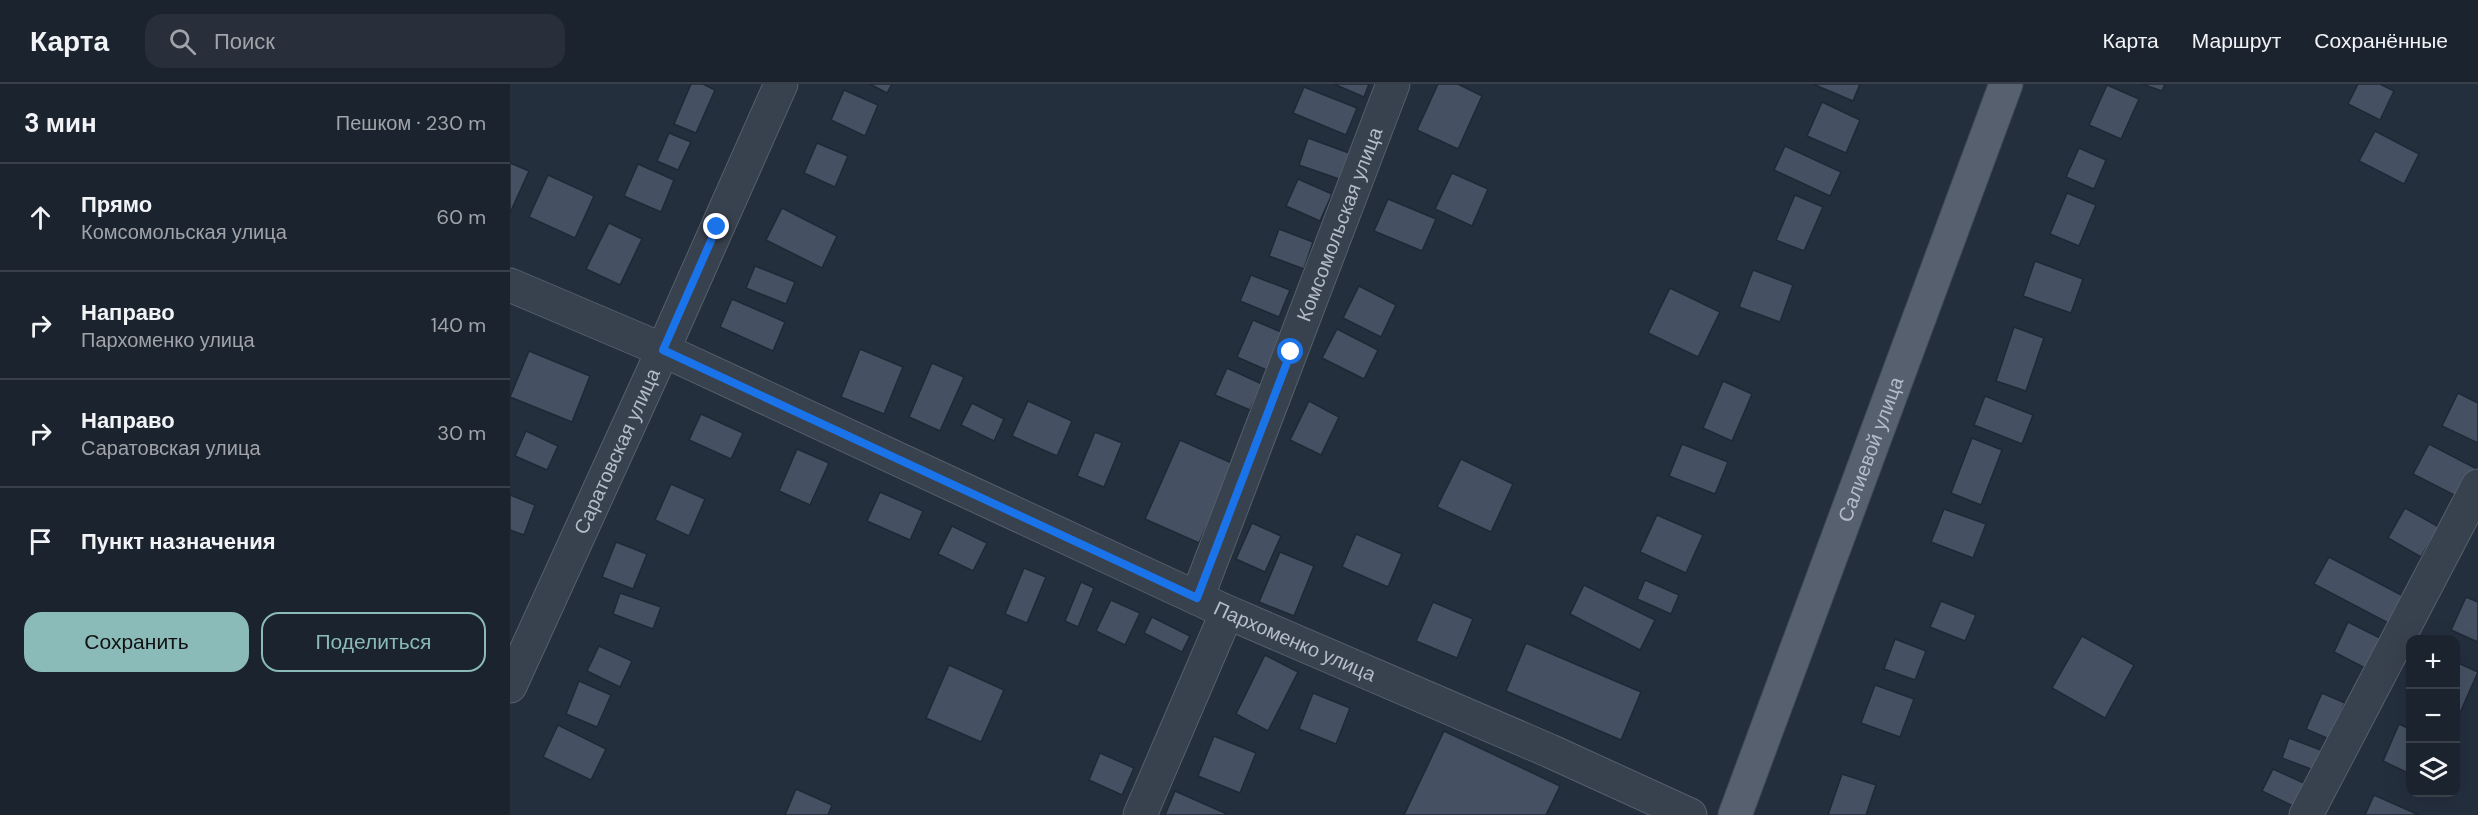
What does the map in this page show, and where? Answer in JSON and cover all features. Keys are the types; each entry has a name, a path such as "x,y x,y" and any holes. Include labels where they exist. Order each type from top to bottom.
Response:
{"main road":[{"name":"Салиевой улица","path":"1735,815 2006,84"}],"street":[{"name":"Саратовская улица","path":"510,686 781,84"},
{"name":"Комсомольская улица","path":"1197,598 1393,84"},
{"name":"Пархоменко улица","path":"510,285 663,350 1227,612 1550,751 1690,815"},
{"path":"2307,815 2478,486"},
{"path":"1140,815 1227,612"}],"building":[{"path":"691,84 703,84 715,90 696,133 674,124"},
{"path":"870,84 892,84 887,93"},
{"path":"1334,84 1369,84 1364,97"},
{"path":"1438,84 1458,84 1482,96 1458,149 1417,130"},
{"path":"1813,84 1860,84 1853,101"},
{"path":"2142,84 2165,84 2162,91"},
{"path":"2358,84 2380,84 2394,91 2380,120 2348,104"},
{"path":"2107,85 2139,99 2121,139 2089,125"},
{"path":"1304,87 1357,108 1346,135 1293,113"},
{"path":"844,90 878,105 865,136 831,120"},
{"path":"1822,102 1860,120 1846,153 1807,136"},
{"path":"2375,131 2419,154 2404,184 2359,161"},
{"path":"669,133 691,142 678,170 657,161"},
{"path":"1308,138 1349,153 1339,179 1299,165"},
{"path":"817,143 848,156 835,187 804,173"},
{"path":"1785,146 1841,172 1830,196 1774,170"},
{"path":"2079,148 2106,160 2094,189 2066,177"},
{"path":"510,163 529,171 510,213"},
{"path":"638,164 674,180 661,212 624,196"},
{"path":"1452,173 1488,189 1472,226 1435,209"},
{"path":"548,175 594,196 575,238 529,217"},
{"path":"1298,179 1332,194 1320,221 1286,206"},
{"path":"2067,193 2096,205 2079,246 2050,234"},
{"path":"1795,195 1823,207 1804,251 1776,240"},
{"path":"1388,199 1436,219 1422,251 1374,231"},
{"path":"782,208 837,236 822,268 766,240"},
{"path":"609,223 642,239 620,285 586,269"},
{"path":"1279,229 1313,242 1304,269 1269,256"},
{"path":"2035,261 2083,279 2071,313 2023,296"},
{"path":"755,266 795,282 786,304 746,288"},
{"path":"1753,270 1793,285 1780,322 1739,307"},
{"path":"1251,275 1290,290 1279,317 1240,301"},
{"path":"1359,286 1396,305 1381,337 1343,318"},
{"path":"1670,288 1720,312 1698,357 1648,333"},
{"path":"732,299 785,322 773,351 720,327"},
{"path":"1253,320 1288,335 1271,372 1237,357"},
{"path":"2014,327 2044,338 2026,391 1996,381"},
{"path":"1337,329 1378,350 1364,379 1322,358"},
{"path":"860,349 903,367 884,414 841,397"},
{"path":"529,351 590,376 572,422 510,397"},
{"path":"932,363 964,377 940,431 909,417"},
{"path":"1227,368 1262,384 1250,410 1215,395"},
{"path":"1723,381 1752,394 1732,441 1703,428"},
{"path":"2458,393 2478,403 2478,443 2442,426"},
{"path":"1985,396 2033,415 2022,444 1974,425"},
{"path":"1028,401 1072,421 1057,456 1012,436"},
{"path":"1309,401 1339,417 1321,455 1290,440"},
{"path":"972,403 1004,419 994,441 961,425"},
{"path":"701,414 743,433 731,459 689,440"},
{"path":"526,431 558,446 547,470 515,456"},
{"path":"1095,432 1122,443 1104,487 1077,476"},
{"path":"1972,438 2002,450 1981,505 1951,493"},
{"path":"1180,440 1234,464 1199,543 1145,519"},
{"path":"1682,444 1728,462 1715,494 1669,476"},
{"path":"2429,444 2475,468 2460,498 2413,474"},
{"path":"797,449 829,463 810,505 779,491"},
{"path":"1461,459 1513,484 1491,532 1437,507"},
{"path":"671,484 705,499 689,536 655,520"},
{"path":"880,492 923,511 910,540 867,521"},
{"path":"510,495 535,505 524,535 510,530"},
{"path":"2405,508 2439,527 2421,557 2388,538"},
{"path":"1944,509 1986,524 1973,558 1931,542"},
{"path":"1657,515 1703,535 1686,573 1640,552"},
{"path":"1252,523 1281,536 1265,572 1236,559"},
{"path":"952,526 987,543 973,571 938,554"},
{"path":"1356,534 1402,554 1388,587 1342,567"},
{"path":"616,542 647,554 633,589 602,577"},
{"path":"1280,552 1314,566 1294,616 1259,602"},
{"path":"2329,557 2407,598 2392,625 2314,584"},
{"path":"1024,568 1046,577 1027,623 1005,614"},
{"path":"1645,580 1679,595 1671,614 1637,599"},
{"path":"1081,582 1094,588 1078,627 1065,621"},
{"path":"1584,585 1655,620 1640,650 1570,614"},
{"path":"620,593 661,607 653,629 613,614"},
{"path":"2466,597 2478,602 2478,642 2451,630"},
{"path":"1111,600 1140,613 1125,645 1096,631"},
{"path":"1941,601 1976,615 1965,641 1930,627"},
{"path":"1433,602 1473,619 1457,658 1416,641"},
{"path":"1152,617 1190,636 1182,652 1144,633"},
{"path":"2348,622 2382,639 2367,669 2334,652"},
{"path":"2082,636 2134,665 2105,718 2052,688"},
{"path":"1895,639 1926,651 1915,680 1884,669"},
{"path":"1526,643 1641,692 1621,740 1506,691"},
{"path":"599,646 632,661 620,687 587,671"},
{"path":"1265,655 1298,672 1268,731 1236,714"},
{"path":"2460,664 2478,672 2460,713"},
{"path":"949,665 1004,690 981,742 926,718"},
{"path":"579,681 611,695 597,727 566,714"},
{"path":"1875,685 1914,699 1900,737 1861,723"},
{"path":"1313,693 1350,708 1336,744 1299,729"},
{"path":"2322,693 2345,703 2329,739 2306,729"},
{"path":"2399,724 2406,727 2406,772 2383,761"},
{"path":"558,725 606,749 591,780 543,757"},
{"path":"1444,731 1560,786 1546,815 1404,815"},
{"path":"1214,736 1256,753 1240,793 1198,776"},
{"path":"2289,738 2326,752 2319,772 2282,758"},
{"path":"1100,753 1134,768 1122,795 1089,780"},
{"path":"2273,769 2306,784 2295,807 2262,791"},
{"path":"1842,774 1876,785 1866,815 1828,815"},
{"path":"796,789 832,805 828,815 785,815"},
{"path":"1175,791 1227,814 1227,815 1165,815"},
{"path":"2374,795 2419,815 2365,815"}],"route":[{"path":"717,227 663,350 1197,598 1291,352"}]}
